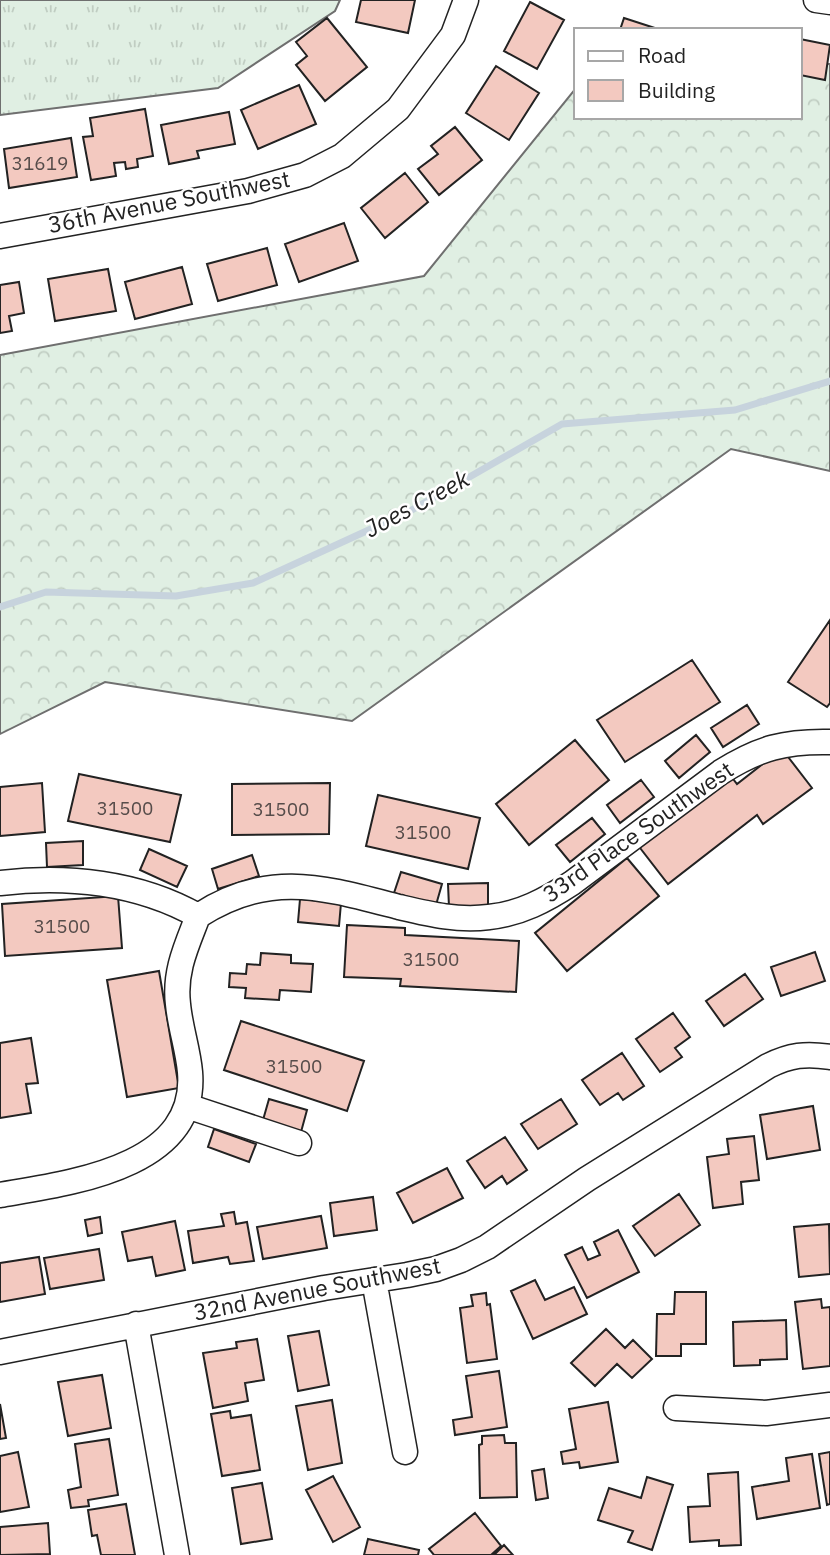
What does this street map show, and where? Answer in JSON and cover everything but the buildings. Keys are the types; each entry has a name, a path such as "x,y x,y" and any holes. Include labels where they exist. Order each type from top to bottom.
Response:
{"street":[{"name":"36th Avenue Southwest","path":"0,236 248,191 304,175 342,156 398,109 453,35 466,0"},
{"path":"816,0 830,2"},
{"name":"33rd Place Southwest","path":"198,916 243,892 283,887 334,891 430,915 454,918 488,917 518,911 572,883 721,772 747,756 785,744 830,742"},
{"path":"0,883 41,879 100,883 160,898 198,916 184,949 177,989 190,1070 190,1093 178,1124 167,1137 131,1162 68,1183 0,1195"},
{"name":"32nd Avenue Southwest","path":"0,1352 436,1269 487,1247 587,1179 768,1066 787,1056 808,1054 830,1057"},
{"path":"187,1106 299,1143"},
{"path":"374,1280 405,1452"},
{"path":"136,1324 177,1555"},
{"path":"677,1408 766,1413 830,1405"}],"green space":[{"path":"0,0 340,0 335,11 218,88 0,115"},
{"path":"802,63 830,64 830,471 731,449 352,721 105,682 0,734 0,355 424,276 574,90 574,119 802,119"}],"waterway":[{"name":"Joes Creek","path":"0,607 46,592 176,596 253,583 410,511 562,424 735,410 830,381"}]}
